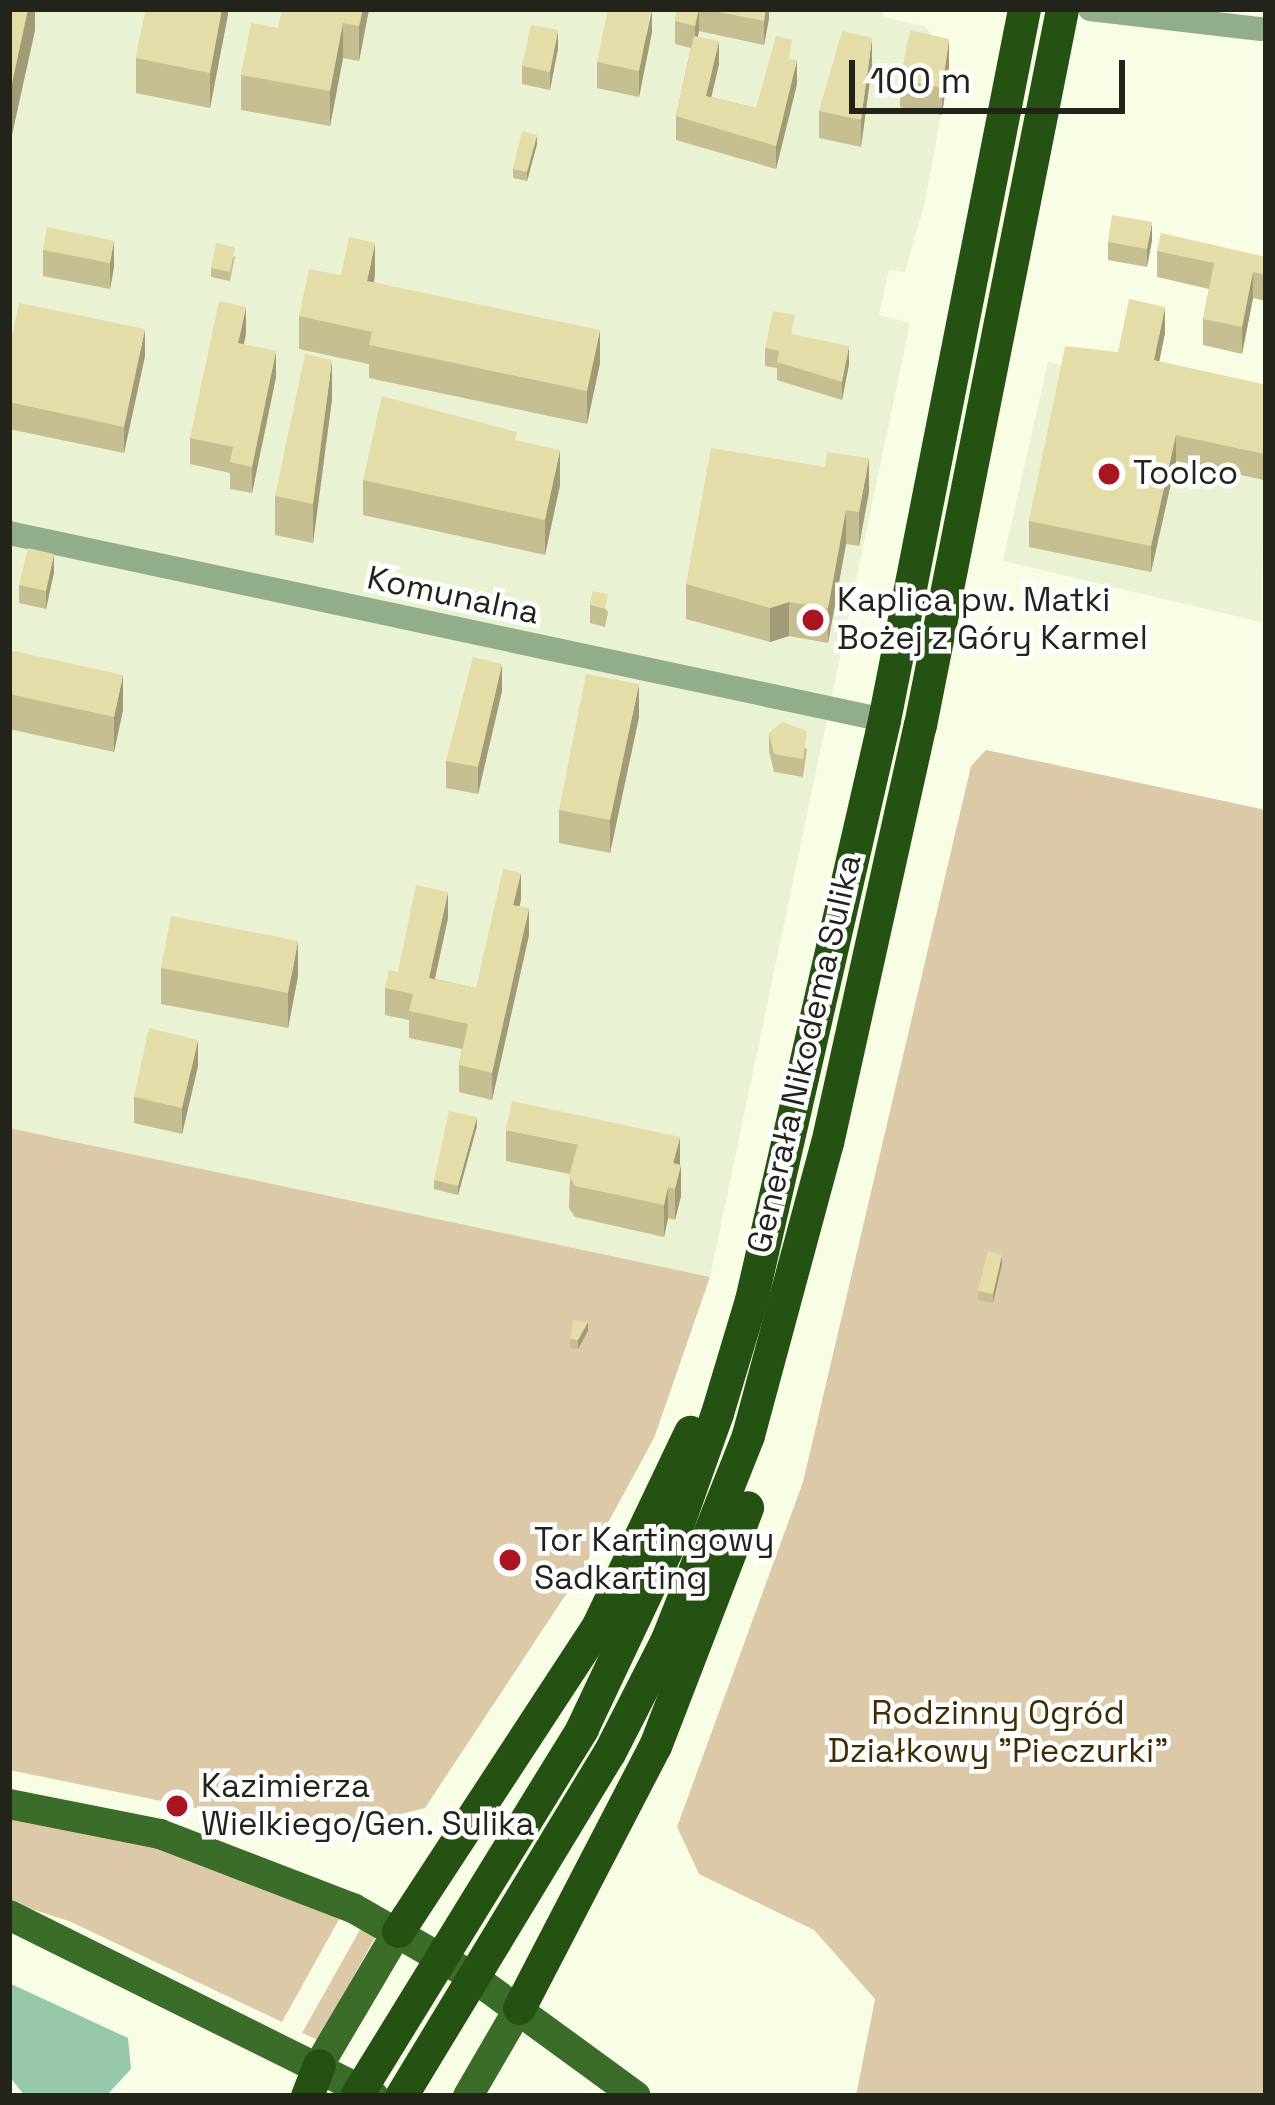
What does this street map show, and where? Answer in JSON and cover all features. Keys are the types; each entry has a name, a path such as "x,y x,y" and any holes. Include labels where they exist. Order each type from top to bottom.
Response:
{"highway":[{"name":"Generała Nikodema Sulika","path":"356,2096 582,1728 675,1531 772,1211 884,720 1024,9"},
{"name":"Generała Nikodema Sulika","path":"401,2096 609,1754 711,1537 770,1364 827,1143 925,702 1062,9"},
{"path":"519,2008 655,1746 765,1456 812,1267 827,1143"},
{"path":"398,1931 598,1625 696,1417 772,1211"}],"main road":[{"path":"9,1804 218,1853 398,1931 519,2008 636,2096"},
{"path":"9,1915 313,2080 374,2096"},
{"path":"313,2080 398,1931"},
{"path":"467,2096 519,2008"}],"street":[{"path":"1090,9 1264,29"},
{"path":"1208,9 1264,29"},
{"name":"Komunalna","path":"9,532 884,720"}],"shaded area":[{"path":"9,9 884,9 883,17 924,26 943,48 950,64 925,202 905,272 889,270 879,315 910,323 710,1277 9,1128"},
{"path":"1048,362 1266,410 1261,622 1003,561"},
{"path":"9,1983 128,2038 131,2069 106,2096 25,2096 9,2076"}],"green space":[{"name":"Rodzinny Ogród Działkowy \"Pieczurki\"","path":"986,750 1266,810 1266,2096 856,2096 875,1999 814,1930 699,1874 677,1827 803,1482 971,766"},
{"path":"9,1128 710,1277 654,1438 584,1567 425,1808 359,1825 329,1814 284,1826 9,1770"},
{"path":"9,1815 157,1846 342,1914 282,2022 69,1921 9,1902"},
{"path":"362,1926 377,1934 318,2040 302,2033"}],"building":[{"path":"9,9 28,9 11,88 9,87"},
{"path":"146,9 222,9 210,73 136,58"},
{"path":"282,9 363,9 359,26 343,23 330,91 241,75 251,23 278,28"},
{"path":"608,9 651,9 639,71 597,62"},
{"path":"677,9 699,9 695,26 675,21"},
{"path":"703,9 766,9 764,21"},
{"path":"531,25 558,30 550,72 522,66"},
{"path":"910,30 949,39 942,88 900,80"},
{"path":"842,31 872,38 861,120 819,111"},
{"path":"694,36 719,41 706,96 756,108 776,36 792,40 789,59 797,60 776,146 676,116"},
{"path":"522,131 537,135 527,172 513,169"},
{"path":"1112,215 1152,222 1147,249 1108,242"},
{"path":"47,227 114,241 110,263 43,250"},
{"path":"1161,233 1266,257 1266,275 1253,272 1242,327 1203,319 1214,263 1157,251"},
{"path":"349,237 375,243 367,281 600,330 587,391 369,345 372,332 299,316 309,269 341,275"},
{"path":"216,243 235,247 230,272 211,268"},
{"name":"Toolco","path":"1129,299 1165,307 1154,360 1266,385 1264,454 1176,435 1151,546 1029,521 1065,346 1118,352"},
{"path":"219,301 246,307 238,343 276,351 252,467 230,462 233,447 190,438"},
{"path":"19,303 145,329 124,427 9,402 9,350"},
{"path":"773,311 795,315 791,334 849,346 842,382 777,362 779,351 765,348"},
{"path":"305,354 332,360 313,504 275,496"},
{"path":"382,396 517,432 515,440 560,450 545,520 363,480"},
{"path":"711,448 825,467 827,452 869,458 859,512 846,510 828,608 789,602 770,608 686,584"},
{"path":"28,548 54,554 46,591 19,585"},
{"path":"593,591 608,594 605,609 590,605"},
{"path":"9,650 123,675 114,717 9,694"},
{"path":"473,657 502,664 478,767 446,761"},
{"path":"586,674 639,684 610,820 559,810"},
{"path":"782,722 807,731 803,759 774,754 769,733"},
{"path":"503,869 521,873 513,905 529,908 492,1073 459,1065 468,1024 409,1011 413,994 385,988 389,970 398,972 416,885 448,892 429,978 476,988"},
{"path":"171,916 298,941 288,993 161,968"},
{"path":"149,1028 198,1040 182,1108 134,1097"},
{"path":"512,1101 680,1137 673,1163 681,1165 675,1189 668,1187 664,1205 575,1186 569,1176 578,1144 506,1130"},
{"path":"449,1111 477,1117 458,1186 434,1180"},
{"path":"988,1251 1002,1255 993,1294 978,1291"},
{"path":"573,1320 588,1322 578,1340 570,1339"}],"place":[{"name":"Toolco","path":"1109,474"},
{"name":"Kaplica pw. Matki Bożej z Góry Karmel","path":"813,620"},
{"name":"Tor Kartingowy Sadkarting","path":"510,1560"},
{"name":"Kazimierza Wielkiego/Gen. Sulika","path":"177,1806"}]}
